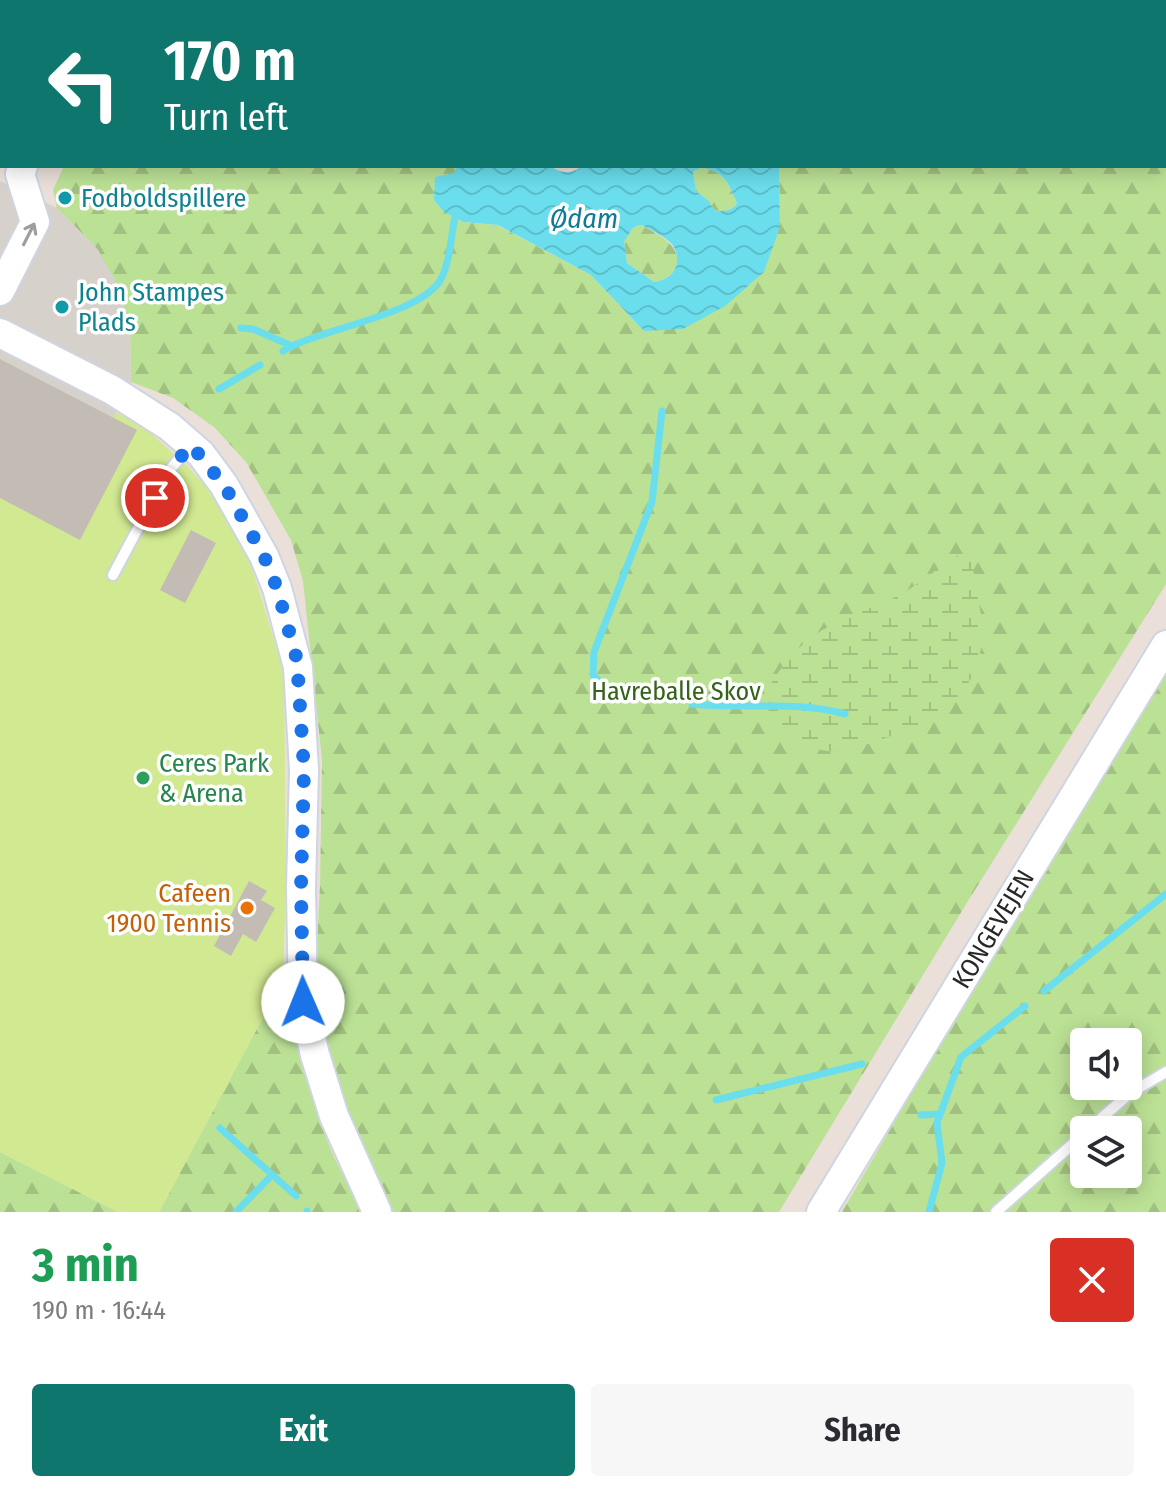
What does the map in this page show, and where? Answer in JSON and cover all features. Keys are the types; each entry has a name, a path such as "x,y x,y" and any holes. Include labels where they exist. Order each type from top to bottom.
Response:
{"street":[{"path":"0,291 35,222 14,173"},
{"path":"0,333 112,390 170,427 191,445 224,485 258,544 277,588 297,660 304,770 301,888 303,1002 334,1116 377,1212"},
{"name":"KONGEVEJEN","path":"821,1212 1166,645"}],"lane":[{"path":"113,575 168,472 191,445"},
{"path":"1104,1116 1130,1093 1166,1072"},
{"path":"996,1212 1070,1146"}],"green space":[{"name":"Havreballe Skov","path":"63,168 456,168 444,212 463,222 497,225 591,275 644,331 780,227 779,168 1166,168 1166,584 779,1212 391,1212 356,1146 325,1049 315,987 322,760 303,581 291,540 246,462 214,427 173,398 131,382 130,327 98,250 57,208 53,190"},
{"path":"705,168 716,172 725,180 737,203 730,210 714,210 709,201 696,191 693,172"},
{"path":"638,225 660,236 675,250 675,268 661,280 654,282 627,263 624,242"},
{"name":"Ceres Park & Arena","path":"0,349 149,432 220,501 251,565 284,672 286,884 283,980 159,1212 118,1212 0,1152"},
{"path":"960,554 971,557 982,639 977,665 969,681 948,706 905,731 838,751 817,749 785,731 776,722 766,703 767,693 776,676 798,649 835,623 905,592"},
{"path":"1166,667 1166,1212 842,1212 1062,835"},
{"path":"283,980 317,1114 334,1157 363,1212 159,1212"},
{"path":"0,1152 118,1212 0,1212"}],"shaded area":[{"name":"John Stampes Plads","path":"0,181 57,208 98,250 119,287 130,327 131,382 113,418 0,359"}],"water":[{"name":"Ødam","path":"456,168 554,168 566,172 578,168 700,168 693,172 696,191 709,201 714,210 724,211 737,203 725,180 705,168 779,168 780,227 764,272 725,306 683,329 644,331 591,275 498,225 463,222 444,212 434,200 435,177 454,173","holes":["642,225 669,241 675,249 676,267 665,279 654,282 627,263 624,242 632,229"]}],"building":[{"path":"0,359 137,430 80,540 0,498"},
{"path":"191,530 216,543 185,603 160,590"},
{"path":"249,881 267,891 261,900 275,908 256,942 243,934 231,956 214,946"}],"waterway":[{"path":"283,351 392,312 430,291 444,272 455,217"},
{"path":"241,328 253,329 292,346"},
{"path":"219,389 260,365"},
{"path":"662,411 652,502 594,652 593,675 607,688 669,699"},
{"path":"692,704 807,707 845,714"},
{"path":"1044,991 1166,894"},
{"path":"929,1212 942,1163 937,1123 961,1057 1025,1006"},
{"path":"716,1100 862,1064"},
{"path":"921,1115 940,1114"},
{"path":"220,1128 296,1196"},
{"path":"236,1212 272,1175"}],"place":[{"name":"Fodboldspillere","path":"65,198"},
{"name":"John Stampes Plads","path":"62,307"},
{"name":"Ceres Park & Arena","path":"143,778"},
{"name":"Cafeen 1900 Tennis","path":"247,908"}],"route":[{"path":"155,498 168,472 191,445 224,485 246,520 277,588 298,667 304,770 301,888 303,1002"}]}
